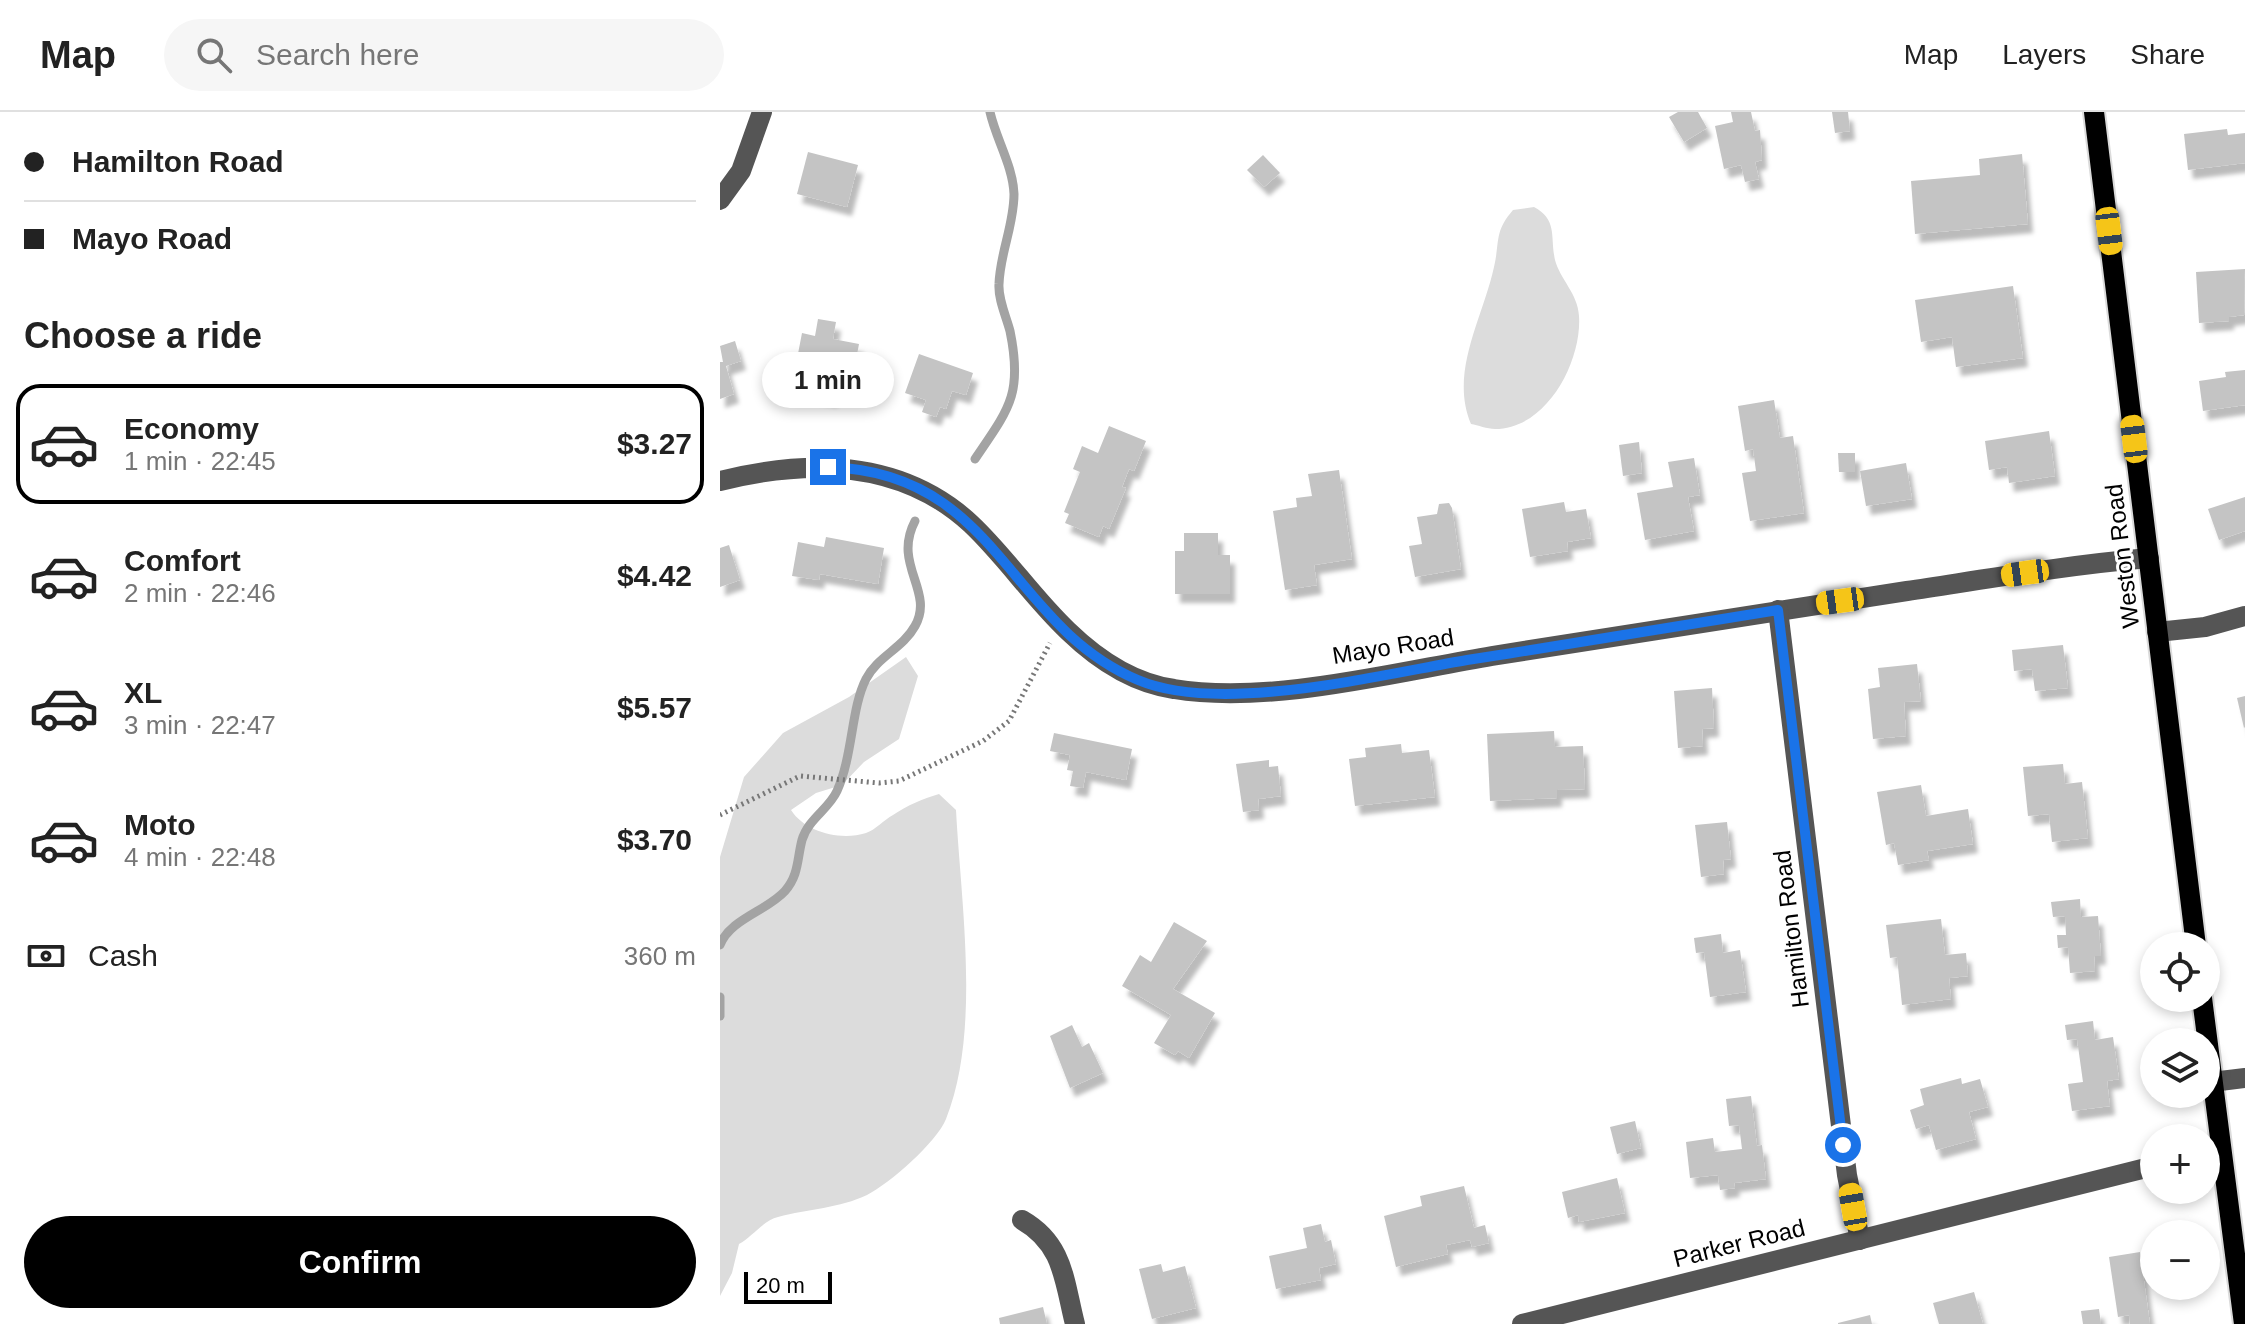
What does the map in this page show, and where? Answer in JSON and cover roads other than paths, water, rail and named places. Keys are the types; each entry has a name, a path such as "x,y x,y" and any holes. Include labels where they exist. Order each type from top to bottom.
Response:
{"main road":[{"name":"Weston Road","path":"2094,112 2194,932"},
{"path":"2220,1188 2244,1324"}],"street":[{"path":"720,200 741,171 762,112"},
{"name":"Mayo Road","path":"720,481 766,470 807,467 883,474 917,487 948,504 974,527 1059,623 1112,667 1139,680 1171,689 1217,692 1302,687 1778,610 2149,558"},
{"name":"Hamilton Road","path":"1778,610 1847,1175 1860,1240"},
{"path":"2157,632 2205,627 2245,616"},
{"path":"2220,1081 2245,1078"},
{"name":"Parker Road","path":"1522,1324 2140,1170"},
{"path":"1022,1220 1042,1231 1055,1247 1075,1324"}],"waterway":[{"path":"975,459 997,427 1010,400 1015,371 1010,331 999,290 1014,194 1011,173 990,112"},
{"path":"720,945 732,928 777,898 790,885 805,833 837,791 846,763 857,704 866,679 915,626 920,601 908,551 915,521"},
{"path":"720,997 720,1016"}]}
